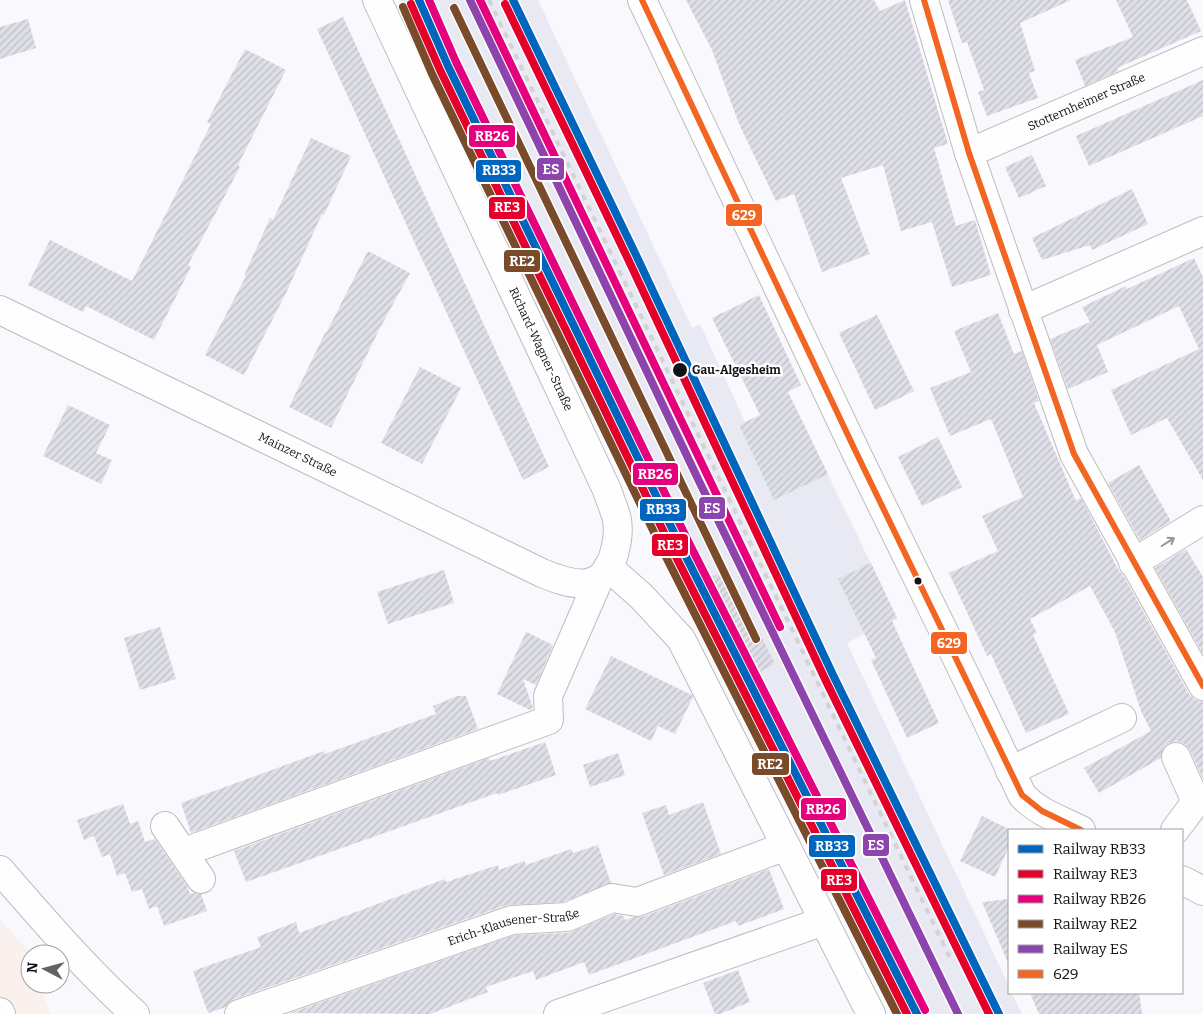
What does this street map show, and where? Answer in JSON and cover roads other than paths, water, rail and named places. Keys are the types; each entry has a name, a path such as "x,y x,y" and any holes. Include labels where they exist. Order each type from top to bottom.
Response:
{"street":[{"name":"Richard-Wagner-Straße","path":"377,0 607,490 617,519 618,530 615,550 603,573"},
{"path":"642,0 1022,795 1029,803 1079,829"},
{"path":"924,0 969,153 1074,454 1203,686"},
{"name":"Stotternheimer Straße","path":"969,153 1203,52"},
{"path":"1023,310 1203,231"},
{"name":"Mainzer Straße","path":"0,310 542,573 564,582 575,584 588,583 603,573"},
{"path":"1133,563 1203,520"},
{"path":"184,852 548,720 548,696 603,573 641,596 681,639 871,1014"},
{"path":"1010,771 1122,718"},
{"path":"1176,757 1196,802 1176,829"},
{"path":"165,826 201,879"},
{"name":"Erich-Klausener-Straße","path":"239,1014 512,920 568,917 612,898 637,902 786,846"},
{"path":"0,870 61,939 116,997 135,1014"},
{"path":"1183,881 1203,891"},
{"path":"558,1014 824,920"}],"railway":[{"path":"489,0 950,958"}],"rail line":[{"name":"RB33","path":"419,0 448,66 680,545 917,1014"},
{"name":"RB26","path":"429,0 456,62 688,541 925,1010"},
{"name":"ES","path":"470,0 698,479 958,1014"},
{"name":"RB26","path":"480,0 780,627"},
{"name":"RB33","path":"513,0 636,255 833,675 999,1014"},
{"name":"RE3","path":"411,4 440,70 672,549 907,1014"},
{"name":"RE3","path":"505,4 628,259 825,679 989,1014"},
{"name":"RE2","path":"403,7 432,74 664,553 897,1014"},
{"name":"RE2","path":"454,8 756,639"}],"place":[{"name":"Gau-Algesheim","path":"680,370"}]}
